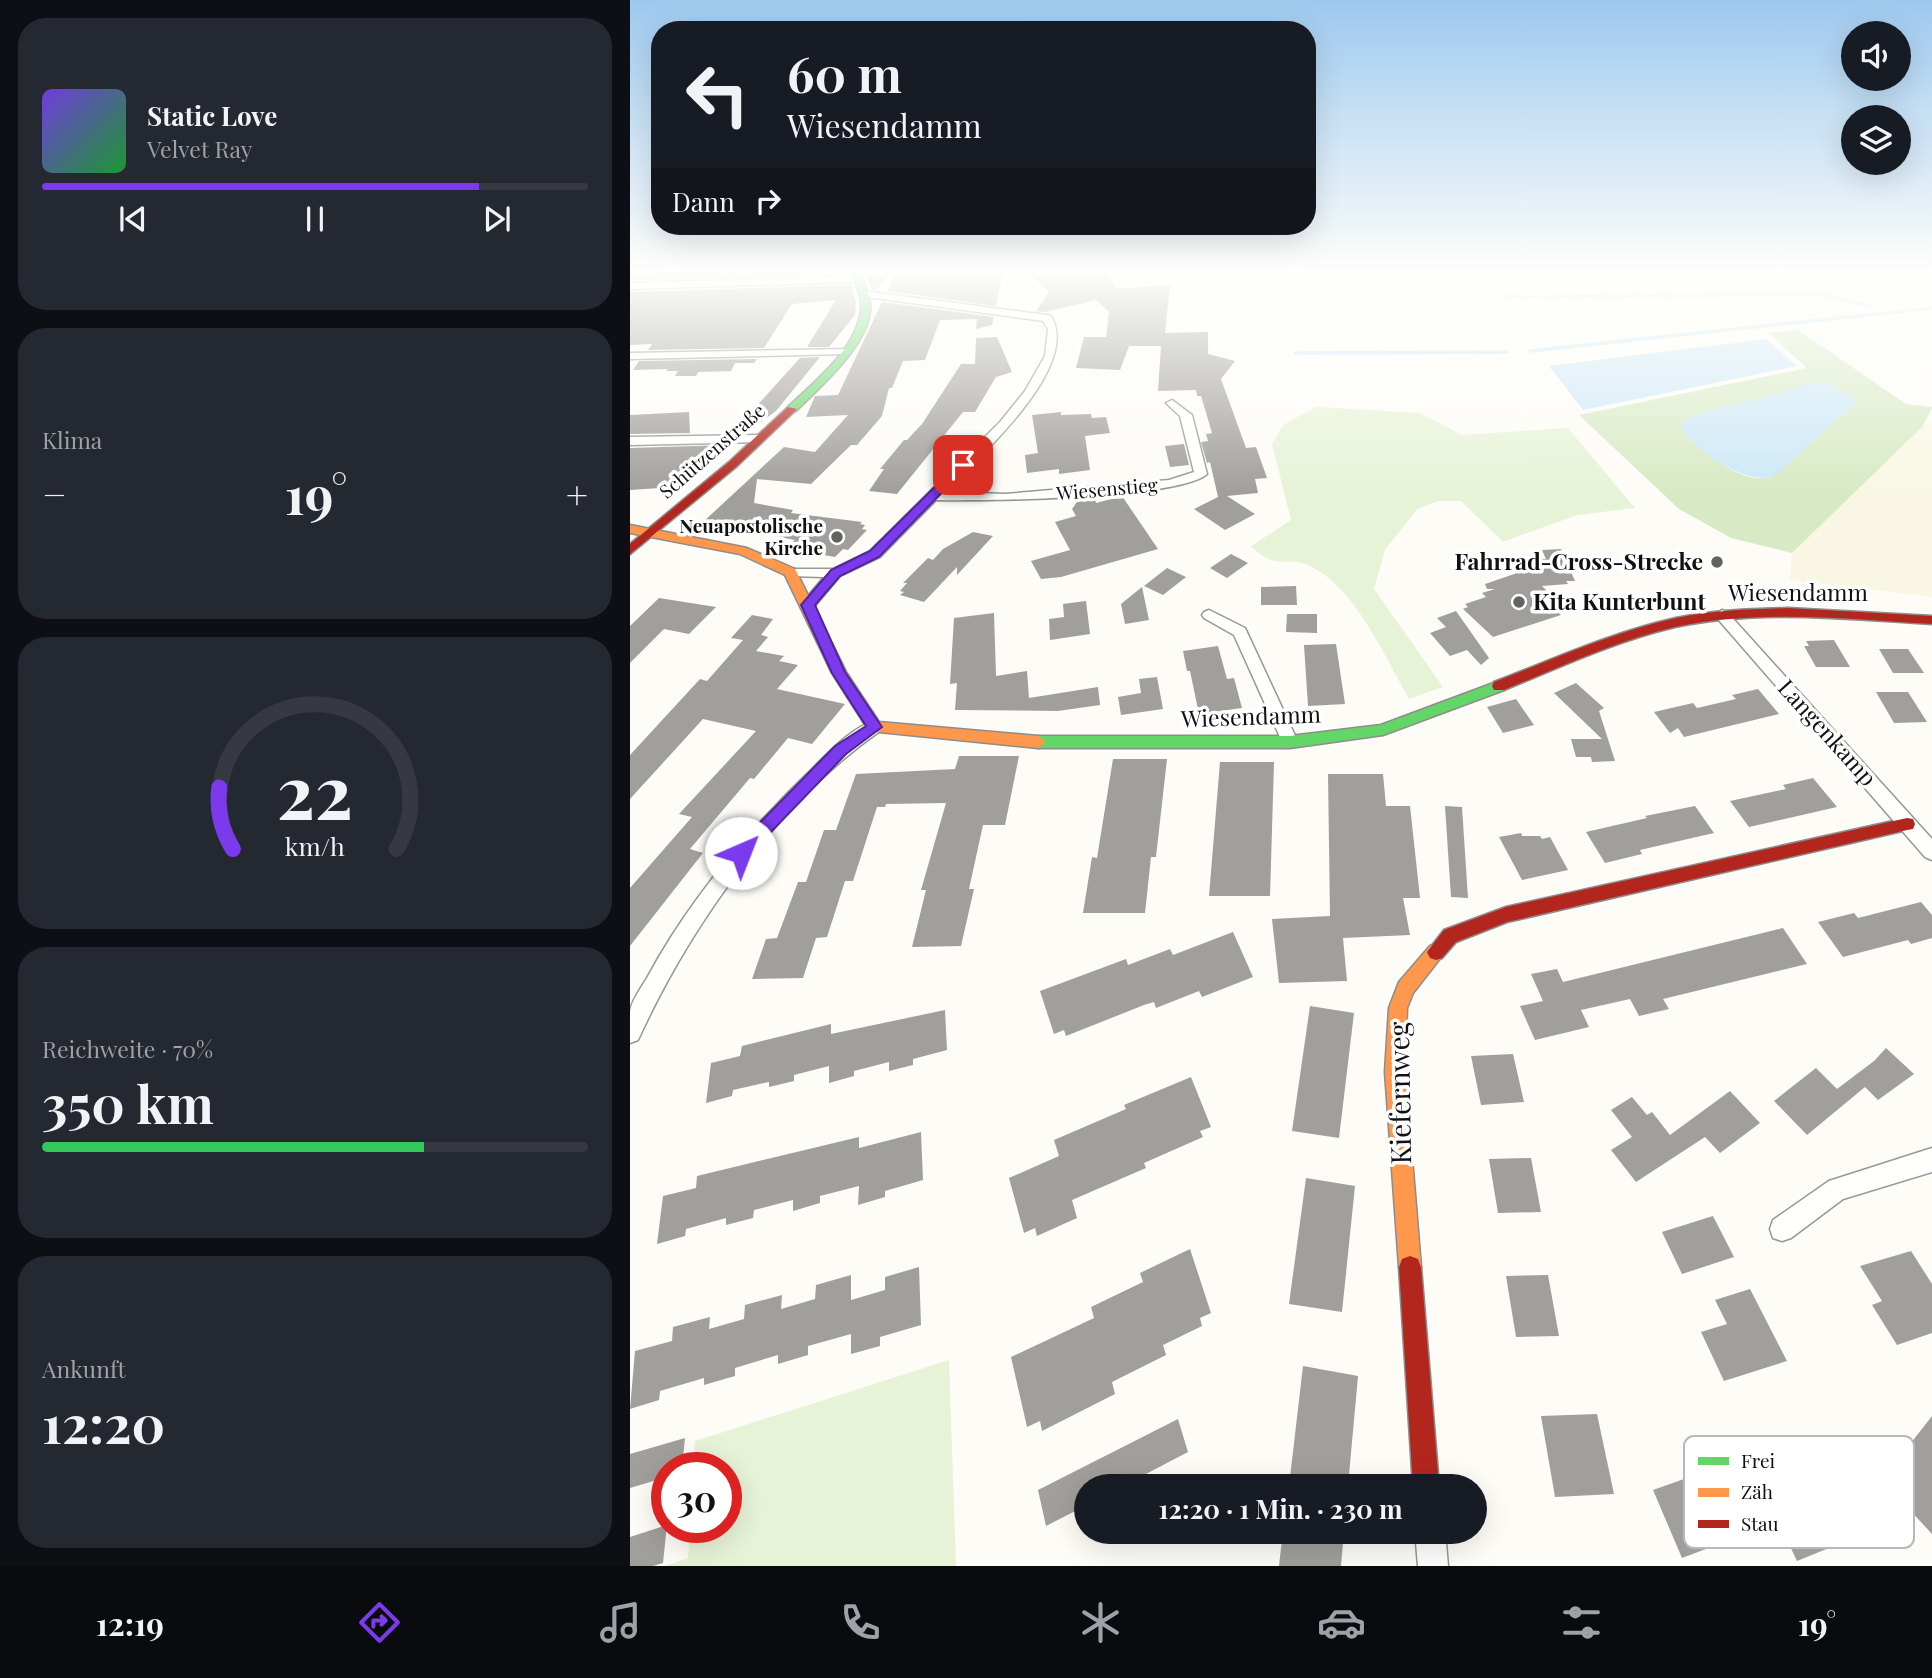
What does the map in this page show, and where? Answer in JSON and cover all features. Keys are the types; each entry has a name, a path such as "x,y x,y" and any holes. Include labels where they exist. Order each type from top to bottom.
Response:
{"street":[{"name":"Schützenstraße","path":"630,550 808,393 849,345"},
{"path":"808,605 835,573 875,554 1004,425 1030,392 1050,356 1051,345"},
{"path":"630,356 845,351"},
{"name":"Wiesenstieg","path":"932,496 1005,498 1170,484 1192,479 1201,474 1186,415 1172,402"},
{"path":"630,441 758,439"},
{"path":"630,529 743,551 790,572 835,573"},
{"path":"630,1033 648,992 695,915 741,853 840,750 874,727 839,673 790,572"},
{"name":"Wiesendamm","path":"874,727 1044,743 1290,743 1383,730 1643,631 1722,615 1786,611 1932,620"},
{"path":"1209,615 1240,632 1290,743"},
{"name":"Langenkamp","path":"1722,615 1932,852"},
{"name":"Kiefernweg","path":"1425,1474 1395,1072 1398,1007 1406,988 1420,968 1450,936 1506,915 1907,824"},
{"path":"1782,1229 1838,1189 1932,1160"},
{"path":"1431,1544 1433,1566"}],"shaded area":[{"path":"1932,423 1932,597 1790,580 1792,553 1923,424"}],"green space":[{"path":"1781,345 1820,345 1906,404 1932,409 1922,427 1792,553 1731,538 1679,509 1579,415 1807,368","holes":["1687,437 1773,477 1749,477 1727,467"]},
{"path":"1316,407 1420,413 1462,435 1568,428 1635,508 1577,515 1503,542 1461,501 1439,501 1417,509 1385,550 1374,589 1443,687 1409,699 1379,644 1355,606 1341,590 1310,566 1268,559 1251,546 1291,520 1272,444 1283,425"},
{"path":"949,1360 956,1566 664,1566 688,1558 689,1543 742,1543 742,1452 694,1452 695,1441"}],"water":[{"path":"1717,345 1773,345 1797,366 1583,410 1549,366"},
{"path":"1815,383 1828,383 1854,398 1855,403 1773,477 1749,476 1722,464 1697,446 1681,427 1684,421 1702,413"}],"building":[{"path":"651,345 766,345 764,348 648,350"},
{"path":"808,345 831,345 829,347 807,347"},
{"path":"862,345 931,345 925,360 903,361 892,388 889,388 882,416 857,445 851,445 811,484 757,479 754,503 793,510 791,513 862,522 860,524 865,525 862,529 867,530 848,550 843,549 835,557 807,552 811,548 801,547 803,544 793,542 795,540 703,522 784,447 815,452 848,415 806,417 815,396 838,395"},
{"path":"976,345 1000,345 1012,372 996,377 975,412 963,412 897,494 869,491 884,469 880,469 904,440 922,424 961,364 975,364"},
{"path":"1082,345 1208,345 1208,354 1235,361 1221,379 1246,448 1256,447 1267,478 1255,479 1258,493 1227,496 1255,514 1225,530 1194,509 1218,497 1210,462 1207,463 1201,442 1208,441 1206,434 1212,433 1201,396 1197,396 1196,390 1158,391 1161,346 1129,346 1120,370 1076,368"},
{"path":"820,357 776,411 745,433 734,431 800,358"},
{"path":"757,359 754,363 735,363 731,371 698,372 696,376 675,376 678,371 666,371 668,369 633,370 639,361"},
{"path":"689,412 690,433 630,434 630,415"},
{"path":"1061,412 1061,415 1091,414 1092,418 1106,417 1110,433 1085,436 1090,470 1059,474 1059,469 1027,473 1025,455 1038,453 1032,415"},
{"path":"1184,444 1189,465 1170,467 1165,446"},
{"path":"727,445 687,474 683,473 660,488 630,490 630,448"},
{"path":"1122,496 1158,549 1061,577 1041,579 1031,561 1070,550 1055,522 1076,516 1072,509 1079,499 1095,498 1096,503"},
{"path":"973,532 993,536 957,575 957,567 924,602 900,595 907,583 903,583 928,558 933,560 943,549"},
{"path":"1561,549 1564,556 1578,567 1570,570 1575,581 1542,586 1551,595 1542,598 1561,615 1493,637 1463,609 1468,607 1465,604 1486,597 1482,593 1495,589 1487,589 1485,584 1538,566 1534,559 1546,559 1542,550"},
{"path":"1231,554 1248,563 1227,578 1210,568"},
{"path":"1167,568 1186,577 1163,595 1144,586"},
{"path":"1296,586 1297,605 1261,605 1261,587"},
{"path":"1142,587 1149,620 1125,624 1121,604"},
{"path":"659,598 716,607 689,634 664,629 630,663 630,626"},
{"path":"1086,601 1090,634 1050,640 1049,619 1064,617 1063,604"},
{"path":"1456,611 1489,658 1481,665 1467,650 1450,656 1430,633 1446,627 1437,618"},
{"path":"994,613 996,676 1027,671 1029,698 1098,687 1100,705 1058,711 955,710 957,683 950,684 954,618"},
{"path":"1287,614 1317,614 1317,633 1286,632"},
{"path":"752,615 773,619 761,635 768,637 756,651 784,656 779,661 798,665 777,689 845,704 812,744 788,738 754,779 750,778 690,849 703,853 630,946 630,888 692,817 679,814 756,731 703,719 630,799 630,755 700,679 707,681 743,640 731,638"},
{"path":"1834,640 1850,667 1816,667 1804,646 1809,646 1806,641"},
{"path":"1336,644 1345,704 1308,706 1304,645"},
{"path":"1218,646 1227,679 1234,678 1242,708 1199,714 1183,651"},
{"path":"1879,649 1908,649 1924,673 1893,673"},
{"path":"1157,677 1163,709 1121,715 1118,697 1141,693 1139,679"},
{"path":"1576,683 1604,708 1599,711 1615,761 1592,762 1591,757 1576,757 1571,739 1602,739 1554,693"},
{"path":"1758,689 1779,714 1684,737 1678,728 1670,733 1654,712 1693,703 1697,708 1736,699 1732,695"},
{"path":"1876,692 1908,692 1927,722 1894,723"},
{"path":"1516,699 1534,725 1503,733 1487,707"},
{"path":"959,756 1019,756 1005,825 983,825 969,889 974,889 961,946 912,947 926,890 921,890 946,803 886,804 885,807 877,807 853,881 845,881 827,937 816,938 803,978 752,979 766,939 777,938 798,882 806,882 824,830 836,830 856,774 955,769"},
{"path":"1113,759 1167,759 1156,857 1151,857 1145,913 1083,913 1092,857 1097,858"},
{"path":"1220,762 1274,762 1270,896 1209,896"},
{"path":"1328,774 1383,774 1386,806 1410,806 1420,898 1403,898 1410,935 1343,938 1347,981 1279,983 1272,919 1330,916"},
{"path":"1813,778 1837,807 1749,827 1730,801 1786,789 1783,785"},
{"path":"1445,806 1462,807 1468,898 1451,897"},
{"path":"1695,806 1714,833 1640,850 1642,854 1605,863 1586,832 1647,818 1645,816"},
{"path":"1521,833 1522,836 1540,836 1542,839 1550,837 1568,870 1522,880 1499,837"},
{"path":"1921,902 1932,915 1932,938 1911,944 1908,940 1843,957 1818,922 1854,913 1858,918"},
{"path":"1783,928 1807,964 1663,999 1669,1009 1639,1016 1630,999 1581,1010 1589,1027 1535,1040 1520,1006 1543,1001 1531,974 1557,969 1563,982"},
{"path":"1233,932 1253,977 1202,997 1199,991 1156,1008 1154,1002 1144,1005 1066,1036 1064,1030 1054,1034 1040,991 1126,959 1128,965 1170,949 1173,955"},
{"path":"1310,1006 1354,1013 1339,1138 1292,1131"},
{"path":"945,1010 947,1050 913,1059 913,1065 889,1071 889,1062 854,1071 854,1076 829,1083 829,1066 794,1075 794,1081 769,1087 769,1082 733,1090 732,1096 706,1103 711,1063 740,1056 742,1046 831,1024 831,1034"},
{"path":"1886,1048 1914,1074 1878,1100 1865,1087 1807,1135 1774,1101 1816,1068 1837,1089 1874,1061"},
{"path":"1513,1054 1524,1102 1481,1105 1471,1056"},
{"path":"1191,1077 1211,1127 1200,1131 1203,1137 1144,1163 1146,1168 1072,1200 1077,1218 1037,1236 1035,1228 1024,1233 1009,1178 1059,1156 1054,1140 1126,1109 1124,1105"},
{"path":"1730,1091 1760,1123 1720,1153 1705,1137 1636,1182 1611,1150 1632,1137 1611,1110 1632,1097 1647,1115 1652,1112 1670,1135"},
{"path":"921,1132 923,1180 885,1191 885,1197 858,1205 859,1186 820,1196 820,1203 793,1211 793,1200 754,1210 753,1218 726,1225 726,1218 686,1229 685,1236 657,1244 663,1196 696,1188 697,1176 859,1137 859,1148"},
{"path":"1531,1158 1541,1212 1498,1213 1489,1159"},
{"path":"1306,1178 1355,1186 1342,1312 1289,1304"},
{"path":"1713,1216 1734,1257 1682,1274 1662,1232"},
{"path":"1190,1249 1211,1313 1200,1318 1202,1326 1163,1345 1166,1355 1112,1382 1115,1394 1042,1431 1040,1421 1027,1427 1011,1357 1094,1318 1091,1307 1143,1282 1140,1273"},
{"path":"1911,1251 1932,1284 1932,1333 1897,1345 1872,1305 1882,1301 1860,1266"},
{"path":"919,1267 921,1325 880,1337 880,1346 851,1354 851,1334 808,1346 808,1355 778,1364 778,1355 735,1368 735,1376 704,1385 704,1378 660,1391 659,1400 630,1409 635,1351 672,1341 673,1327 710,1317 709,1329 744,1319 745,1305 782,1295 781,1309 815,1299 816,1285 851,1275 851,1300 885,1290 885,1277"},
{"path":"1548,1275 1559,1336 1516,1337 1506,1276"},
{"path":"1750,1289 1787,1361 1724,1381 1701,1332 1727,1324 1715,1300"},
{"path":"1303,1366 1358,1376 1349,1474 1290,1474"},
{"path":"1597,1414 1614,1494 1555,1497 1541,1416"},
{"path":"1932,1416 1932,1534 1914,1515 1914,1439"},
{"path":"1178,1419 1188,1452 1146,1474 1074,1474 1074,1512 1046,1526 1038,1490"},
{"path":"685,1438 684,1452 651,1452 651,1482 630,1488 630,1454"},
{"path":"1684,1479 1684,1548 1709,1548 1682,1558 1653,1490"},
{"path":"651,1530 651,1543 665,1543 663,1563 630,1566 630,1537"},
{"path":"1282,1544 1343,1544 1341,1566 1279,1566"},
{"path":"1791,1548 1829,1548 1797,1561"}],"waterway":[{"path":"1530,351 1585,345"},
{"path":"1295,353 1507,352"}],"traffic: fast":[{"path":"792,409 837,363 851,345"},
{"path":"1038,742 1290,742 1383,730 1499,686"}],"traffic: slow":[{"path":"630,529 743,551 790,572 839,673 874,727 1038,742"},
{"path":"1410,1267 1395,1072 1398,1008 1406,988 1436,952"}],"traffic: jam":[{"path":"630,550 733,464 792,409"},
{"path":"1499,686 1624,637 1702,618 1788,612 1932,620"},
{"path":"1436,952 1450,936 1506,915 1907,824"},
{"path":"1410,1267 1425,1474"}],"place":[{"name":"Neuapostolische Kirche","path":"837,537"},
{"name":"Fahrrad-Cross-Strecke","path":"1717,562"},
{"name":"Kita Kunterbunt","path":"1519,602"}],"route":[{"path":"741,853 840,750 874,727 839,673 808,605 835,573 875,554 963,465"}]}
